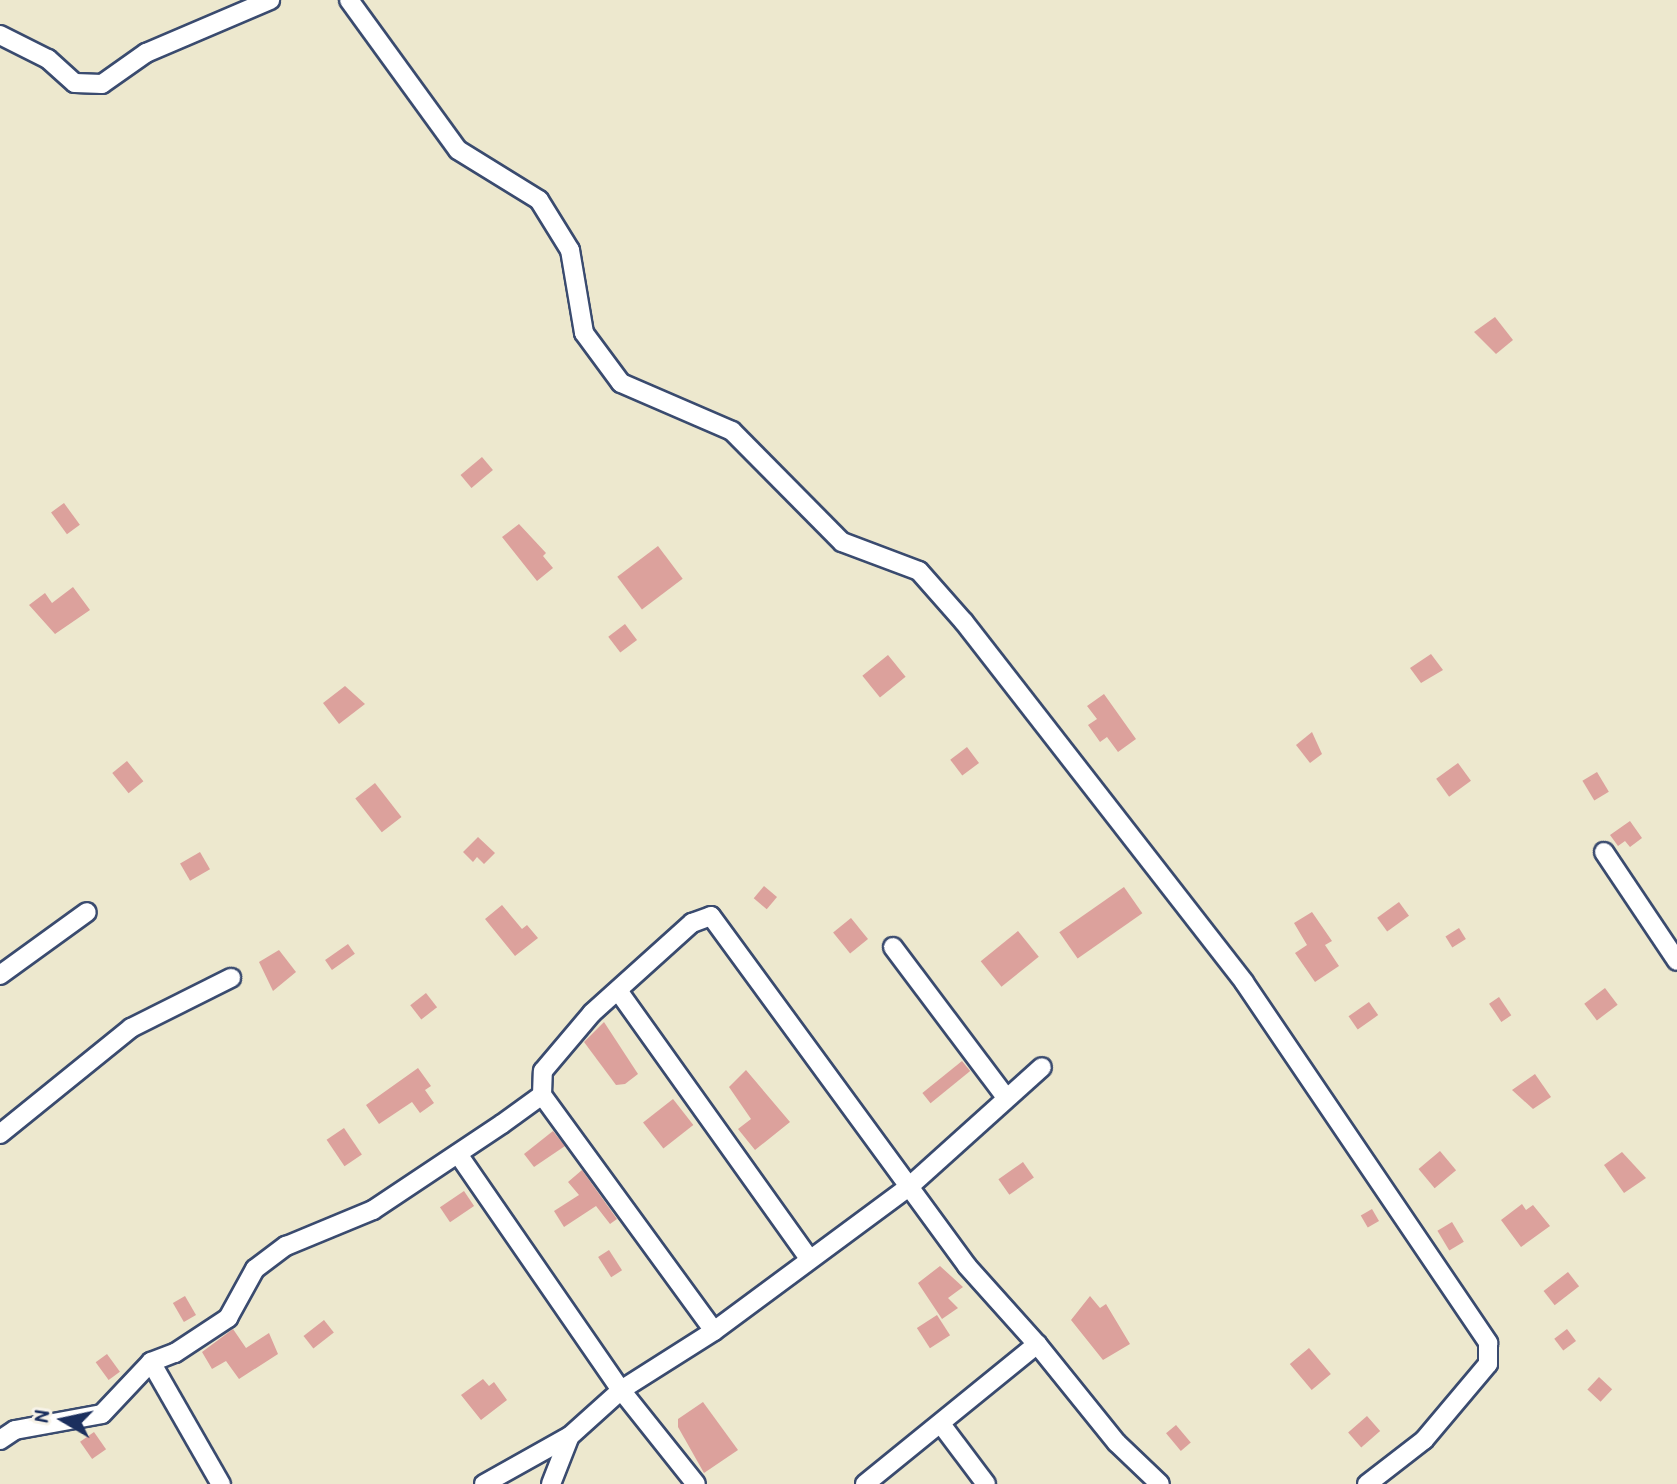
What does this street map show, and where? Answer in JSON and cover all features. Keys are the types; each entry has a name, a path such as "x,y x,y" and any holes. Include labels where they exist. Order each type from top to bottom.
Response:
{"street":[{"path":"0,35 48,59 75,83 102,84 146,53 270,0"},
{"path":"349,0 458,150 539,200 570,250 584,333 621,383 732,431 842,542 919,571 964,622 1244,982 1488,1343 1488,1364 1424,1440 1367,1484"},
{"path":"1604,852 1677,961"},
{"path":"0,975 87,912"},
{"path":"714,1331 542,1095 543,1071 554,1054 692,923 711,916 720,922 967,1266 1037,1344 1117,1443 1160,1484"},
{"path":"893,947 1005,1096"},
{"path":"0,1134 131,1028 231,978"},
{"path":"619,992 809,1258"},
{"path":"484,1484 570,1436 621,1390 714,1331 911,1185 1005,1096 1042,1067"},
{"path":"0,1440 15,1430 102,1414 151,1362 175,1353 228,1318 255,1269 286,1246 373,1210 542,1095"},
{"path":"458,1154 621,1390 696,1484"},
{"path":"865,1484 1037,1344"},
{"path":"151,1362 221,1484"},
{"path":"941,1424 986,1484"},
{"path":"551,1484 570,1436"}],"building":[{"path":"1495,317 1513,340 1496,354 1474,332"},
{"path":"482,457 493,470 471,488 461,475"},
{"path":"64,503 80,525 67,534 51,512"},
{"path":"519,524 546,553 543,556 553,568 537,581 502,537"},
{"path":"658,546 683,579 642,609 617,577"},
{"path":"73,587 90,610 55,634 29,605 45,593 52,603"},
{"path":"625,624 637,640 620,653 608,637"},
{"path":"1431,654 1443,670 1421,683 1410,668"},
{"path":"888,655 906,677 880,698 862,676"},
{"path":"345,686 365,704 339,724 323,703"},
{"path":"1104,694 1136,739 1118,752 1107,737 1100,742 1088,725 1097,719 1087,706"},
{"path":"1312,732 1322,754 1310,763 1296,745"},
{"path":"967,747 979,763 962,776 950,760"},
{"path":"127,761 143,781 129,793 112,773"},
{"path":"1458,763 1471,781 1449,797 1436,779"},
{"path":"1597,772 1609,792 1594,800 1582,781"},
{"path":"375,783 401,817 382,832 355,798"},
{"path":"1630,821 1642,838 1630,847 1625,841 1618,846 1610,835"},
{"path":"478,837 495,853 484,864 477,857 473,862 463,852"},
{"path":"200,852 210,869 190,881 180,864"},
{"path":"764,886 777,897 767,909 754,898"},
{"path":"1124,887 1142,913 1078,959 1059,932"},
{"path":"1399,902 1409,916 1387,932 1377,918"},
{"path":"502,905 522,929 527,925 538,938 515,956 485,919"},
{"path":"1312,912 1332,941 1325,945 1339,966 1315,982 1295,953 1307,945 1294,923"},
{"path":"851,918 868,939 850,953 833,932"},
{"path":"1459,928 1466,939 1452,948 1445,936"},
{"path":"1018,931 1039,957 1001,987 981,961"},
{"path":"348,944 355,954 332,970 325,960"},
{"path":"279,950 296,972 273,991 259,962"},
{"path":"1605,988 1618,1005 1597,1020 1584,1004"},
{"path":"426,993 437,1007 421,1019 410,1005"},
{"path":"1499,997 1511,1015 1501,1022 1489,1004"},
{"path":"1369,1002 1378,1015 1358,1029 1349,1016"},
{"path":"604,1022 638,1074 625,1084 616,1085 584,1042"},
{"path":"962,1061 970,1071 931,1103 922,1093"},
{"path":"418,1068 431,1086 425,1090 434,1103 420,1113 412,1102 379,1124 366,1105"},
{"path":"746,1070 790,1122 755,1150 738,1129 751,1119 729,1087"},
{"path":"1535,1074 1551,1097 1533,1109 1512,1090"},
{"path":"673,1099 693,1125 663,1148 643,1122"},
{"path":"344,1128 362,1155 344,1166 327,1140"},
{"path":"553,1131 565,1146 534,1167 524,1154"},
{"path":"1440,1151 1456,1170 1435,1188 1419,1169"},
{"path":"1622,1152 1646,1178 1624,1193 1604,1165"},
{"path":"1023,1162 1034,1178 1009,1195 998,1179"},
{"path":"582,1170 617,1219 610,1224 596,1206 564,1227 554,1211 579,1195 568,1182"},
{"path":"464,1191 474,1206 450,1222 440,1207"},
{"path":"1522,1204 1526,1210 1533,1205 1550,1226 1521,1247 1501,1220"},
{"path":"1372,1209 1379,1221 1368,1228 1361,1216"},
{"path":"1452,1222 1464,1242 1449,1250 1437,1231"},
{"path":"609,1250 622,1270 611,1277 598,1257"},
{"path":"940,1266 963,1287 948,1298 958,1308 942,1319 918,1283"},
{"path":"1568,1272 1579,1286 1555,1305 1544,1291"},
{"path":"185,1296 196,1315 184,1322 173,1303"},
{"path":"1090,1296 1100,1308 1106,1304 1130,1344 1103,1360 1071,1320"},
{"path":"937,1315 950,1335 930,1348 917,1328"},
{"path":"324,1320 334,1333 313,1349 304,1336"},
{"path":"233,1329 246,1348 269,1333 278,1354 239,1379 226,1361 212,1369 202,1352"},
{"path":"1567,1329 1576,1341 1563,1351 1554,1339"},
{"path":"1309,1348 1331,1374 1312,1390 1290,1364"},
{"path":"107,1354 120,1372 109,1380 96,1362"},
{"path":"1599,1377 1612,1389 1601,1402 1587,1389"},
{"path":"483,1379 489,1386 494,1382 507,1400 481,1420 461,1395"},
{"path":"703,1402 738,1450 704,1473 678,1427 678,1419"},
{"path":"1367,1416 1380,1431 1361,1447 1348,1432"},
{"path":"1176,1425 1191,1443 1181,1451 1166,1433"},
{"path":"94,1432 106,1449 92,1459 80,1442"}]}
